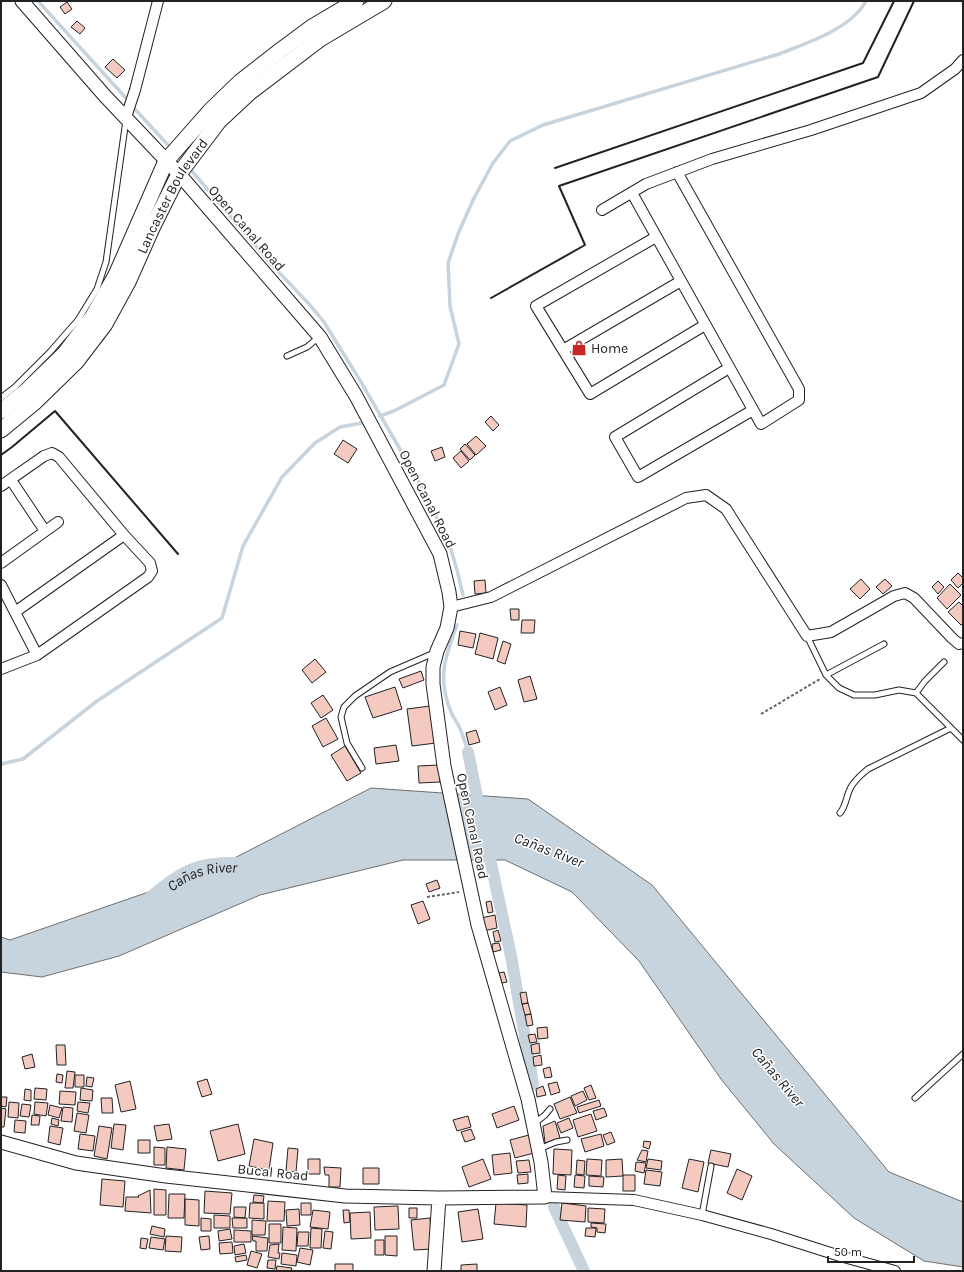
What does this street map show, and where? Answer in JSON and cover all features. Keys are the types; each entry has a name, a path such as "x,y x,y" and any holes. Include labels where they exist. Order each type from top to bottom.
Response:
{"main road":[{"name":"Lancaster Boulevard","path":"1,411 26,391 66,353 93,316 116,275 166,161 210,111 240,82 312,28 356,1"},
{"name":"Lancaster Boulevard","path":"1,430 35,402 76,362 105,324 128,282 152,228 179,174 219,121 249,93 320,39 384,1"}],"street":[{"name":"Open Canal Road","path":"22,1 105,96 179,174 320,337 356,396 440,554 450,592 451,607 447,628 437,651 433,667 433,684 444,766 464,854 470,891 485,954 516,1054 534,1124 539,1149 545,1197"},
{"path":"126,117 135,90 158,1"},
{"path":"602,210 646,184 678,172 921,93 955,69 963,60"},
{"path":"632,193 761,424 799,400 799,389 678,172"},
{"path":"656,237 536,306 590,394 705,325"},
{"path":"563,350 681,281"},
{"path":"729,368 615,436 638,477 753,410"},
{"path":"1,486 44,456 52,454 59,457 150,564 152,571 148,577 37,654 1,669"},
{"path":"11,480 45,531"},
{"path":"451,607 491,597 686,498 706,495 726,509 807,636 831,632 894,596 904,593 914,598 959,644 963,643"},
{"path":"1,563 58,522"},
{"path":"15,612 124,535"},
{"path":"1,585 37,654"},
{"name":"Bucal Road","path":"1,1142 76,1163 166,1176 345,1196 439,1198 545,1197"},
{"path":"545,1197 634,1200 702,1215 895,1271"},
{"path":"434,1271 439,1198"}],"lane":[{"path":"1,398 50,352 78,320 97,289 106,262 126,117"},
{"path":"287,356 307,347 320,337"},
{"path":"807,636 826,675 839,688 854,695 875,695 899,690 916,692 963,740"},
{"path":"826,675 884,644"},
{"path":"362,768 347,743 341,717 344,707 355,696 390,672 437,651"},
{"path":"916,692 944,662"},
{"path":"840,813 843,809 850,788 868,769 951,728"},
{"path":"915,1098 963,1054"},
{"path":"534,1124 545,1115 550,1108"},
{"path":"539,1149 556,1142 567,1140"},
{"path":"702,1215 711,1166"}],"path":[{"path":"761,714 826,675"},
{"path":"427,897 470,891"}],"water":[{"path":"371,788 528,799 652,885 889,1172 963,1202 963,1267 924,1261 854,1218 774,1144 721,1079 639,961 572,892 505,860 403,860 260,895 119,956 42,977 1,972 1,937 10,940 209,871"}],"building":[{"path":"67,2 72,9 65,14 60,7"},
{"path":"77,21 85,28 80,34 71,27"},
{"path":"113,59 125,70 117,78 105,67"},
{"path":"491,416 499,425 493,431 485,422"},
{"path":"476,436 486,446 476,455 467,444"},
{"path":"343,440 357,449 348,463 334,454"},
{"path":"465,444 475,455 470,460 460,449"},
{"path":"442,447 445,457 435,461 431,451"},
{"path":"461,451 469,461 461,468 453,458"},
{"path":"958,573 963,578 963,583 958,588 951,580"},
{"path":"861,579 870,589 860,599 850,589"},
{"path":"885,579 892,586 883,594 876,587"},
{"path":"485,580 486,593 475,594 474,581"},
{"path":"938,581 944,587 938,594 932,587"},
{"path":"950,584 961,595 947,609 937,598"},
{"path":"959,602 963,606 963,624 961,625 948,612"},
{"path":"510,609 519,609 519,620 511,620"},
{"path":"522,620 535,620 534,633 521,633"},
{"path":"460,631 476,634 473,648 458,645"},
{"path":"480,633 498,638 493,659 475,654"},
{"path":"503,641 511,644 505,664 497,661"},
{"path":"315,659 326,672 312,683 302,670"},
{"path":"421,671 424,680 403,688 399,679"},
{"path":"530,676 537,699 524,702 518,680"},
{"path":"395,687 402,709 373,718 365,697"},
{"path":"500,687 507,705 495,710 488,692"},
{"path":"323,695 333,710 321,718 311,703"},
{"path":"430,706 436,743 412,746 407,709"},
{"path":"326,718 338,739 323,747 312,726"},
{"path":"476,730 480,742 469,745 466,733"},
{"path":"396,745 399,761 376,764 374,748"},
{"path":"345,746 361,773 347,781 331,755"},
{"path":"439,765 440,782 419,783 418,766"},
{"path":"437,880 440,888 429,892 426,884"},
{"path":"423,901 430,919 418,924 411,905"},
{"path":"491,901 493,912 488,913 486,902"},
{"path":"495,915 497,928 483,931 481,918"},
{"path":"498,930 501,941 495,942 493,932"},
{"path":"499,943 501,950 493,952 492,944"},
{"path":"504,972 507,982 502,983 499,973"},
{"path":"526,992 528,1003 522,1004 520,993"},
{"path":"528,1003 531,1014 525,1015 522,1004"},
{"path":"531,1014 533,1025 527,1026 525,1015"},
{"path":"547,1027 548,1038 538,1039 537,1028"},
{"path":"535,1034 537,1042 530,1043 528,1035"},
{"path":"539,1043 540,1053 532,1054 531,1045"},
{"path":"56,1045 65,1045 66,1065 57,1065"},
{"path":"32,1054 35,1067 25,1069 22,1057"},
{"path":"541,1055 542,1065 534,1066 533,1057"},
{"path":"550,1067 552,1077 545,1078 543,1069"},
{"path":"67,1071 75,1072 73,1088 65,1088"},
{"path":"57,1074 63,1075 62,1083 56,1082"},
{"path":"75,1075 84,1075 84,1087 75,1087"},
{"path":"87,1077 94,1078 92,1087 86,1086"},
{"path":"207,1079 212,1094 202,1097 197,1082"},
{"path":"130,1081 136,1109 121,1112 115,1085"},
{"path":"557,1082 560,1092 551,1095 548,1084"},
{"path":"591,1085 596,1098 589,1100 584,1088"},
{"path":"543,1086 546,1095 537,1097 536,1089"},
{"path":"35,1088 47,1089 46,1100 34,1099"},
{"path":"81,1088 93,1090 92,1101 80,1100"},
{"path":"25,1089 31,1090 31,1101 24,1100"},
{"path":"60,1091 76,1092 75,1105 59,1104"},
{"path":"583,1091 587,1100 575,1106 571,1096"},
{"path":"1,1097 7,1097 6,1107 1,1106"},
{"path":"570,1097 577,1113 560,1119 554,1104"},
{"path":"101,1098 112,1098 113,1113 102,1113"},
{"path":"599,1100 601,1106 579,1113 577,1107"},
{"path":"9,1102 19,1103 18,1118 8,1117"},
{"path":"35,1102 48,1103 46,1116 34,1114"},
{"path":"78,1102 90,1103 88,1113 77,1111"},
{"path":"22,1104 31,1105 29,1117 20,1116"},
{"path":"50,1105 62,1108 59,1118 48,1115"},
{"path":"514,1106 519,1120 497,1128 492,1114"},
{"path":"63,1107 73,1108 72,1122 61,1121"},
{"path":"1,1108 6,1109 4,1127 1,1127"},
{"path":"604,1108 607,1116 596,1120 593,1111"},
{"path":"77,1113 89,1115 86,1133 74,1131"},
{"path":"591,1114 597,1131 578,1137 573,1120"},
{"path":"32,1115 40,1116 39,1125 31,1125"},
{"path":"468,1116 471,1127 457,1131 453,1120"},
{"path":"52,1118 59,1120 58,1126 51,1124"},
{"path":"569,1118 573,1128 561,1133 557,1123"},
{"path":"15,1120 26,1121 25,1133 14,1132"},
{"path":"555,1121 560,1138 545,1143 543,1126"},
{"path":"114,1124 126,1125 123,1150 111,1148"},
{"path":"169,1124 172,1139 157,1141 154,1126"},
{"path":"238,1124 245,1154 218,1161 210,1131"},
{"path":"50,1126 63,1128 60,1145 48,1142"},
{"path":"99,1126 112,1128 107,1159 94,1156"},
{"path":"471,1129 475,1139 465,1142 461,1132"},
{"path":"611,1132 615,1142 607,1145 603,1135"},
{"path":"80,1134 95,1136 93,1151 78,1149"},
{"path":"601,1134 604,1146 585,1152 581,1139"},
{"path":"529,1135 534,1153 515,1158 510,1140"},
{"path":"254,1139 273,1143 269,1170 249,1166"},
{"path":"138,1140 150,1140 150,1153 138,1153"},
{"path":"644,1141 651,1142 649,1149 643,1147"},
{"path":"154,1147 165,1148 165,1165 154,1165"},
{"path":"167,1147 186,1149 184,1170 166,1168"},
{"path":"288,1148 298,1149 296,1172 286,1171"},
{"path":"554,1149 572,1150 571,1175 553,1174"},
{"path":"642,1150 648,1151 646,1162 637,1160"},
{"path":"711,1150 731,1154 728,1167 708,1163"},
{"path":"510,1153 512,1173 494,1175 492,1155"},
{"path":"308,1159 320,1159 320,1174 308,1174"},
{"path":"483,1159 491,1179 469,1187 462,1167"},
{"path":"587,1159 602,1160 601,1176 586,1175"},
{"path":"622,1159 623,1176 606,1177 606,1160"},
{"path":"648,1159 662,1161 661,1170 646,1168"},
{"path":"689,1159 704,1162 698,1192 682,1188"},
{"path":"529,1160 531,1172 518,1173 516,1161"},
{"path":"577,1160 585,1161 584,1175 576,1174"},
{"path":"636,1162 646,1163 644,1173 635,1171"},
{"path":"324,1167 341,1168 340,1187 329,1187 329,1175 325,1175"},
{"path":"363,1168 379,1168 379,1184 363,1184"},
{"path":"737,1169 752,1176 742,1200 727,1193"},
{"path":"646,1170 662,1172 660,1186 644,1184"},
{"path":"528,1174 528,1183 518,1184 517,1175"},
{"path":"558,1175 566,1176 565,1190 557,1189"},
{"path":"575,1175 585,1176 584,1188 574,1187"},
{"path":"623,1175 635,1175 635,1191 623,1191"},
{"path":"589,1176 604,1177 603,1187 589,1186"},
{"path":"102,1179 125,1181 123,1207 100,1205"},
{"path":"154,1189 166,1190 166,1215 154,1215"},
{"path":"150,1190 151,1213 125,1211 126,1197 139,1197 138,1196"},
{"path":"205,1191 232,1193 230,1214 204,1213"},
{"path":"169,1194 185,1194 184,1218 168,1218"},
{"path":"254,1195 264,1196 263,1203 253,1202"},
{"path":"185,1199 199,1200 199,1226 185,1225"},
{"path":"268,1201 285,1202 284,1221 267,1221"},
{"path":"250,1203 264,1203 264,1219 249,1218"},
{"path":"301,1203 311,1203 311,1215 301,1215"},
{"path":"496,1203 527,1205 526,1227 494,1224"},
{"path":"562,1203 586,1206 585,1222 560,1220"},
{"path":"398,1206 399,1229 375,1230 374,1207"},
{"path":"234,1207 246,1207 245,1218 234,1217"},
{"path":"409,1208 417,1208 417,1218 409,1218"},
{"path":"588,1208 605,1209 604,1223 588,1222"},
{"path":"299,1209 300,1225 287,1226 286,1210"},
{"path":"478,1209 483,1239 462,1242 458,1212"},
{"path":"313,1210 330,1212 328,1229 310,1227"},
{"path":"343,1210 349,1210 350,1222 344,1223"},
{"path":"370,1212 371,1238 351,1239 350,1213"},
{"path":"214,1215 230,1216 230,1228 214,1228"},
{"path":"201,1218 211,1219 211,1231 201,1231"},
{"path":"232,1218 247,1218 247,1228 233,1228"},
{"path":"430,1218 432,1249 414,1250 411,1220"},
{"path":"252,1220 266,1221 265,1235 252,1235"},
{"path":"591,1223 606,1224 605,1233 597,1232 597,1228 591,1227"},
{"path":"269,1224 281,1224 281,1243 269,1243"},
{"path":"152,1226 165,1229 164,1237 150,1234"},
{"path":"283,1227 297,1228 296,1251 282,1250"},
{"path":"311,1228 322,1229 321,1248 310,1248"},
{"path":"586,1228 596,1228 595,1237 585,1236"},
{"path":"230,1229 232,1239 219,1241 218,1231"},
{"path":"234,1230 251,1231 251,1242 234,1242"},
{"path":"325,1231 333,1232 331,1249 323,1248"},
{"path":"298,1232 309,1232 308,1246 297,1246"},
{"path":"166,1236 182,1237 181,1252 165,1251"},
{"path":"209,1236 210,1249 201,1250 199,1237"},
{"path":"252,1236 268,1238 267,1251 256,1251 256,1241 253,1241"},
{"path":"385,1236 397,1236 397,1256 385,1255"},
{"path":"151,1237 165,1239 163,1250 149,1248"},
{"path":"141,1238 148,1239 146,1249 140,1248"},
{"path":"375,1240 384,1240 384,1255 375,1255"},
{"path":"232,1242 233,1253 220,1254 219,1243"},
{"path":"244,1244 246,1253 235,1255 234,1246"},
{"path":"279,1244 279,1259 268,1257 270,1245"},
{"path":"300,1248 313,1250 310,1265 297,1262"},
{"path":"251,1251 262,1254 257,1268 247,1265"},
{"path":"282,1253 297,1255 296,1266 281,1264"},
{"path":"246,1255 247,1260 236,1262 235,1257"},
{"path":"268,1260 276,1260 275,1269 267,1268"},
{"path":"335,1264 353,1264 353,1271 335,1271"},
{"path":"477,1264 477,1271 461,1271 461,1265"},
{"path":"277,1266 292,1268 291,1271 276,1271"}],"waterway":[{"path":"38,1 125,97"},
{"path":"380,416 394,411 444,385 459,344 450,306 448,263 458,234 473,200 493,163 510,141 543,125 779,54 815,40 850,20 866,1"},
{"path":"132,106 168,145"},
{"path":"191,170 273,266 324,322 415,475 434,512 449,543 463,595"},
{"path":"1,764 23,759 97,701 222,618 243,546 282,477 315,443 340,427 362,423"},
{"path":"457,625 446,658 444,668 444,689 451,712 460,729 468,752"},
{"path":"468,752 480,811"},
{"path":"487,845 511,956 533,1084"},
{"name":"Cañas River","path":"153,901 174,884 194,873 216,868 244,868"},
{"path":"554,1207 584,1271"}],"wall":[{"path":"555,168 863,63 894,1"},
{"path":"491,298 585,245 559,186 878,77 914,1"},
{"path":"1,455 55,411 178,554"}],"place":[{"name":"Home","path":"579,348"}]}
